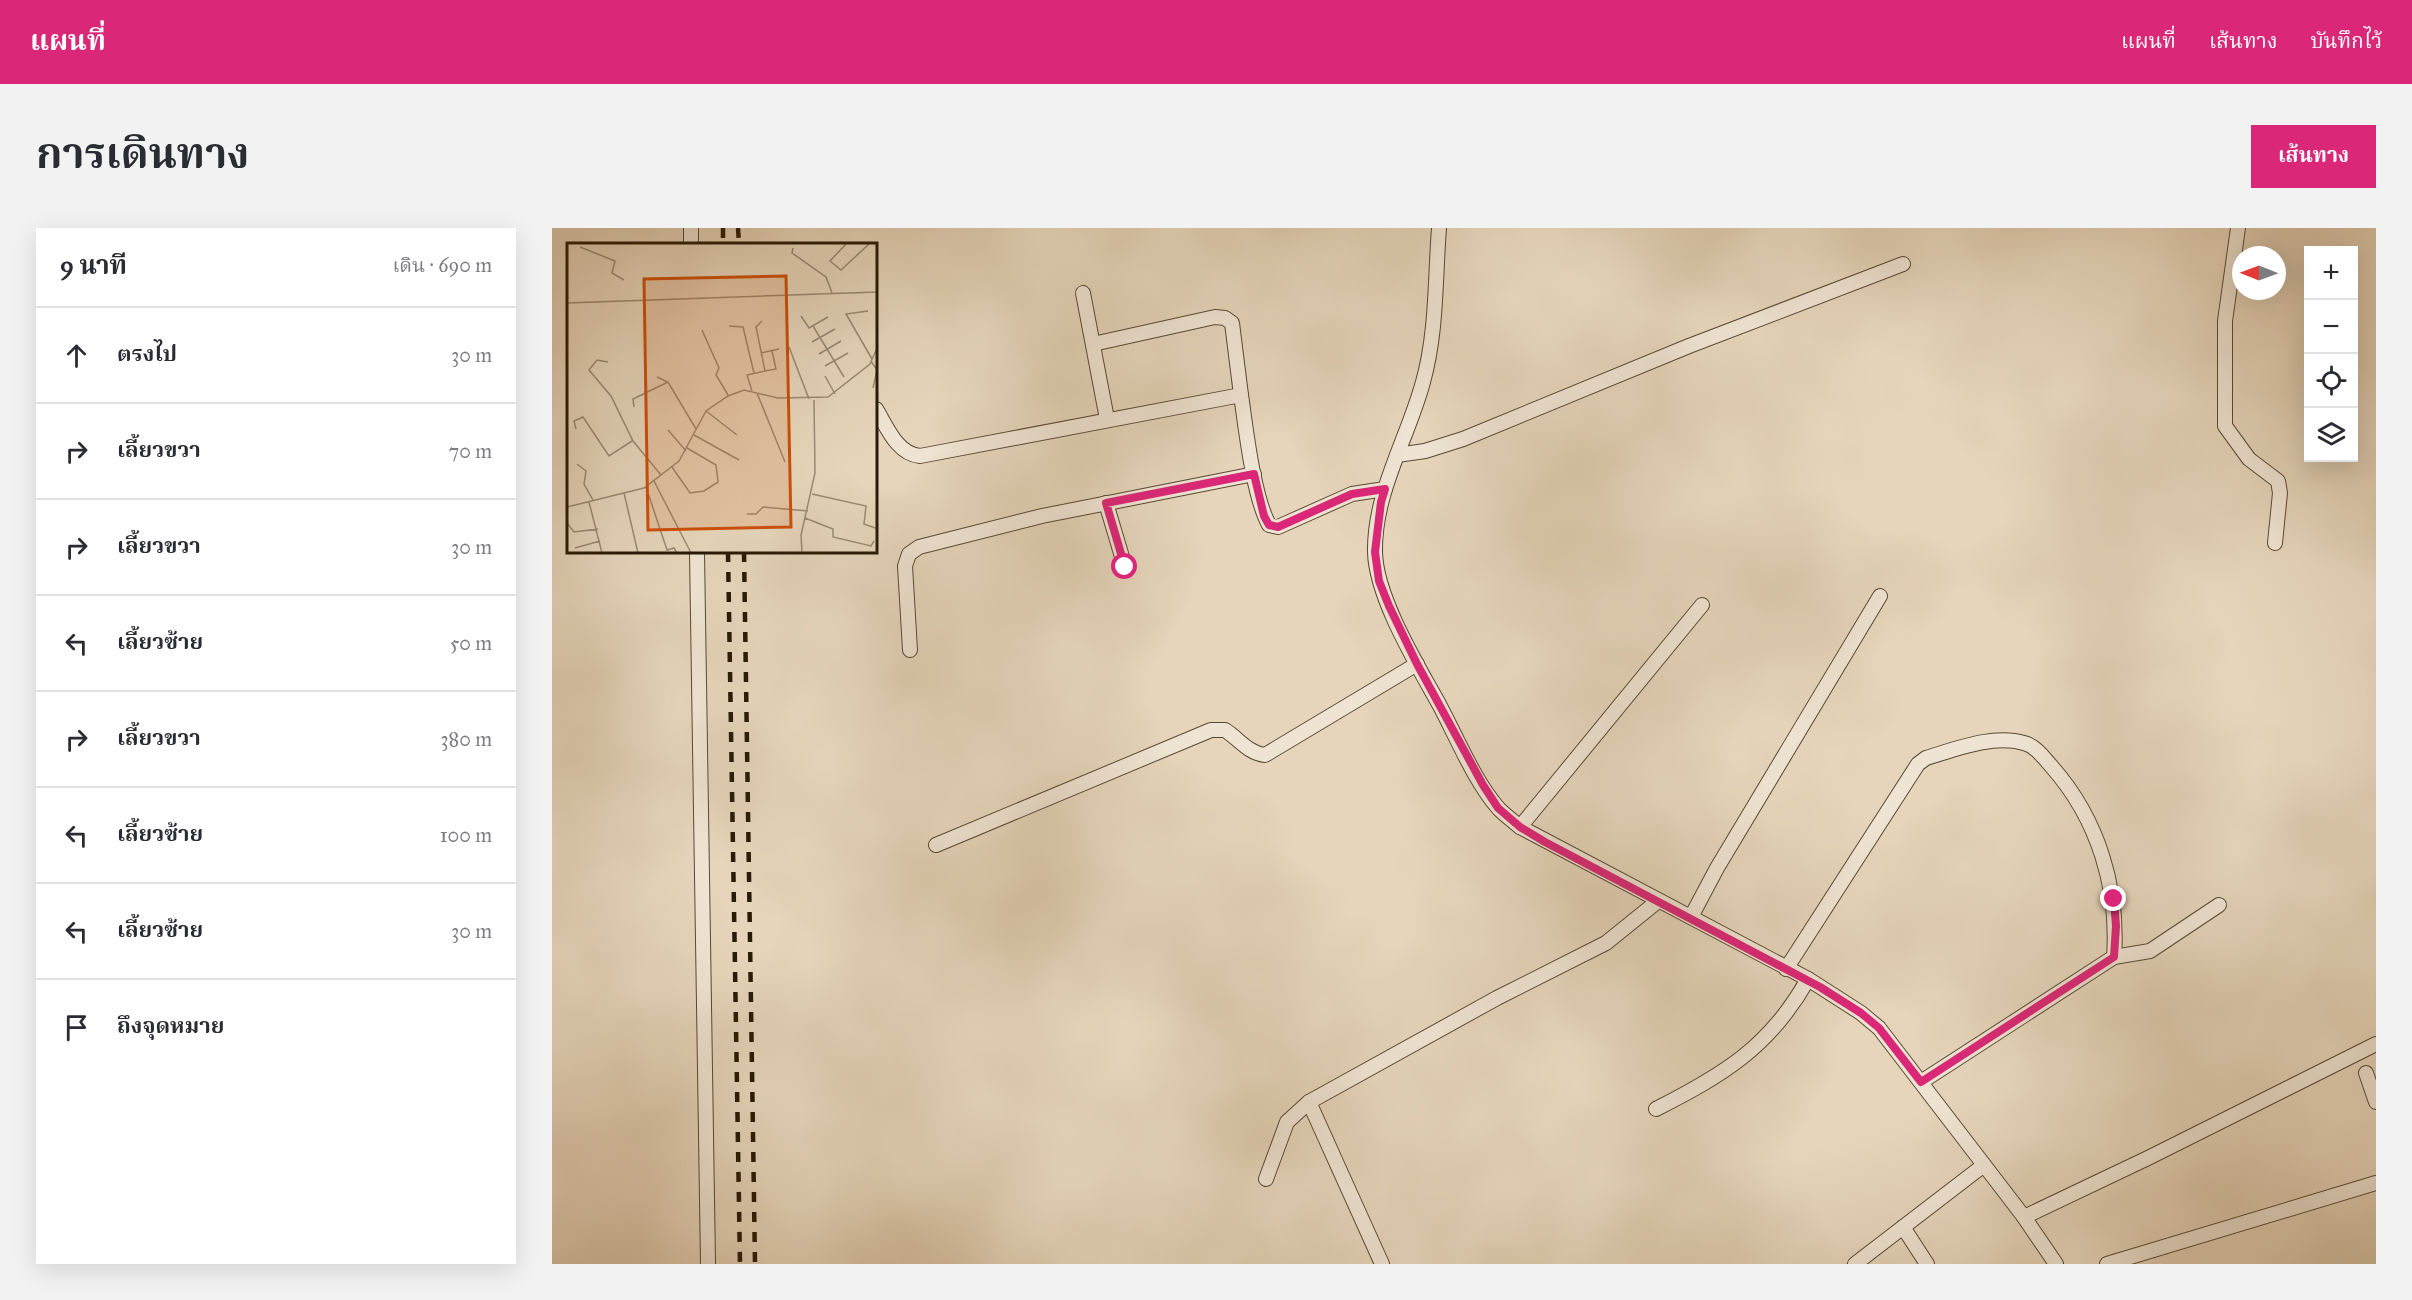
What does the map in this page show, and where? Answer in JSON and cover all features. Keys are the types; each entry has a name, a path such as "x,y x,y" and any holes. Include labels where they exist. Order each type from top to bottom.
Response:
{"street":[{"path":"1439,228 1429,358 1423,383 1381,502 1375,552 1379,581 1389,606 1417,664 1483,785 1498,808 1520,827 1808,979 1861,1013 1879,1028 2024,1216 2056,1264"},
{"path":"2238,228 2225,321 2225,426 2249,459 2278,481 2280,494 2275,543"},
{"path":"1397,455 1425,452 1452,443 1689,346 1903,264"},
{"path":"1083,293 1107,419"},
{"path":"1093,344 1215,317 1225,318 1232,322 1254,474 1264,516 1269,525 1278,527 1352,494 1385,489"},
{"path":"878,412 900,447 909,455 920,456 1241,395"},
{"path":"910,650 905,566 909,554 919,547 1042,516 1254,474"},
{"path":"1106,503 1125,567"},
{"path":"697,554 708,1264"},
{"path":"1691,917 1717,868 1880,596"},
{"path":"1520,827 1702,605"},
{"path":"936,845 1211,730 1225,730 1248,750 1265,755 1417,664"},
{"path":"1786,969 1918,764 1926,758 1984,742 2014,741 2028,744 2038,751 2068,784 2084,811 2102,854 2110,883 2116,926 2114,957"},
{"path":"1266,1179 1287,1122 1309,1102 1497,998 1597,949 1632,924 1658,901"},
{"path":"1921,1082 2114,957 2150,951 2219,905"},
{"path":"1656,1109 1723,1072 1756,1045 1778,1025 1808,979"},
{"path":"2024,1216 2148,1158 2376,1044"},
{"path":"2366,1073 2376,1102"},
{"path":"1309,1102 1382,1264"},
{"path":"1855,1264 1984,1165"},
{"path":"2107,1264 2376,1183"},
{"path":"1903,1227 1927,1264"}],"railway":[{"path":"723,228 723,243"},
{"path":"738,228 739,243"},
{"path":"728,554 740,1264"},
{"path":"744,554 755,1264"}],"route":[{"path":"1125,567 1118,536 1106,503 1254,474 1264,516 1269,525 1278,527 1352,494 1385,489 1381,502 1375,552 1379,581 1417,664 1473,769 1498,808 1520,827 1545,842 1808,979 1861,1013 1879,1028 1921,1082 2114,957 2116,926 2114,899"}]}
